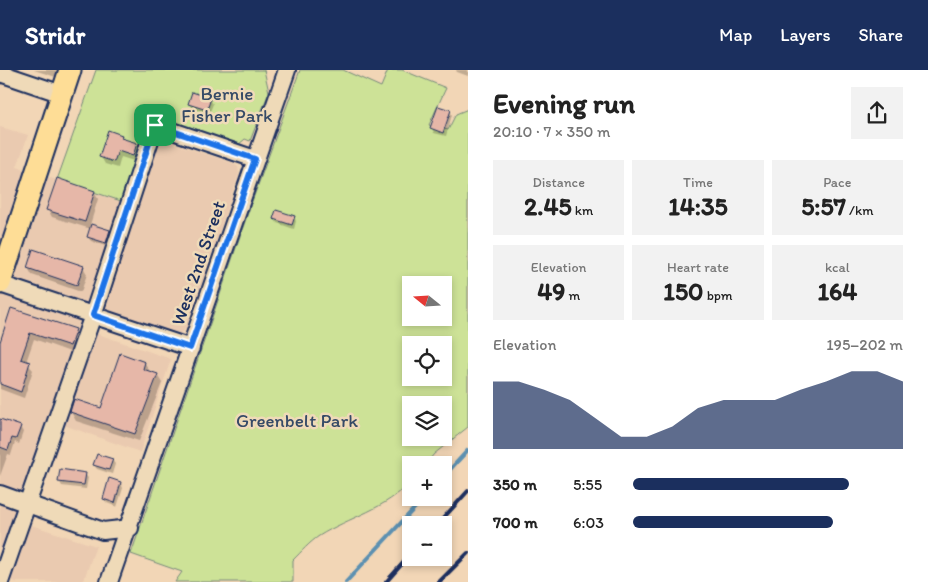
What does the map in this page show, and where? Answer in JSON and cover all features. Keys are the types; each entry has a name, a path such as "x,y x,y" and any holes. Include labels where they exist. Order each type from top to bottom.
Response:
{"main road":[{"path":"0,283 70,70"}],"street":[{"name":"West 2nd Street","path":"109,582 130,528 190,348 287,70"},
{"path":"0,73 62,94"},
{"path":"0,582 93,315 155,125 255,159"},
{"path":"0,283 190,348"},
{"path":"0,494 103,531 130,528"}],"shaded area":[{"path":"0,127 28,135 17,167 121,201 0,559"},
{"path":"158,138 233,163 238,167 239,174 186,329 177,335 102,309"},
{"path":"92,332 171,359 140,452 61,424"},
{"path":"28,524 96,546 83,582 16,582 8,579"}],"green space":[{"name":"Bernie Fisher Park","path":"96,70 264,70 269,92 250,141 245,139 238,145 150,114 121,201 57,180"},
{"name":"Greenbelt Park","path":"300,70 343,70 381,87 388,70 402,70 446,88 429,125 448,130 456,114 468,109 468,427 452,440 452,396 402,396 402,446 444,446 432,456 402,456 402,490 379,506 331,529 312,541 293,560 293,582 175,582 182,572 131,554 250,207"}],"building":[{"path":"192,92 211,98 207,110 188,104"},
{"path":"438,106 451,110 443,133 430,128"},
{"path":"108,130 122,135 121,138 137,143 133,156 118,151 114,162 99,157"},
{"path":"57,178 95,191 85,222 46,210"},
{"path":"276,210 295,216 292,225 273,219"},
{"path":"91,224 110,230 106,243 87,237"},
{"path":"33,249 84,266 77,285 27,268"},
{"path":"11,308 76,329 70,346 30,333 21,359 30,362 21,392 0,384 0,342"},
{"path":"120,353 145,362 143,369 158,374 135,434 70,412 74,399 101,408"},
{"path":"0,419 21,426 16,439 12,438 8,450 0,447"},
{"path":"97,454 113,459 109,470 93,465"},
{"path":"60,469 86,473 84,485 58,482"},
{"path":"109,478 121,482 115,503 103,499"}],"waterway":[{"path":"452,467 468,450"},
{"path":"346,582 417,506"}],"railway":[{"path":"445,516 468,491"},
{"path":"439,582 468,553"},
{"path":"386,582 402,564"}],"route":[{"path":"155,125 255,159 190,348 93,315 155,125"}]}
